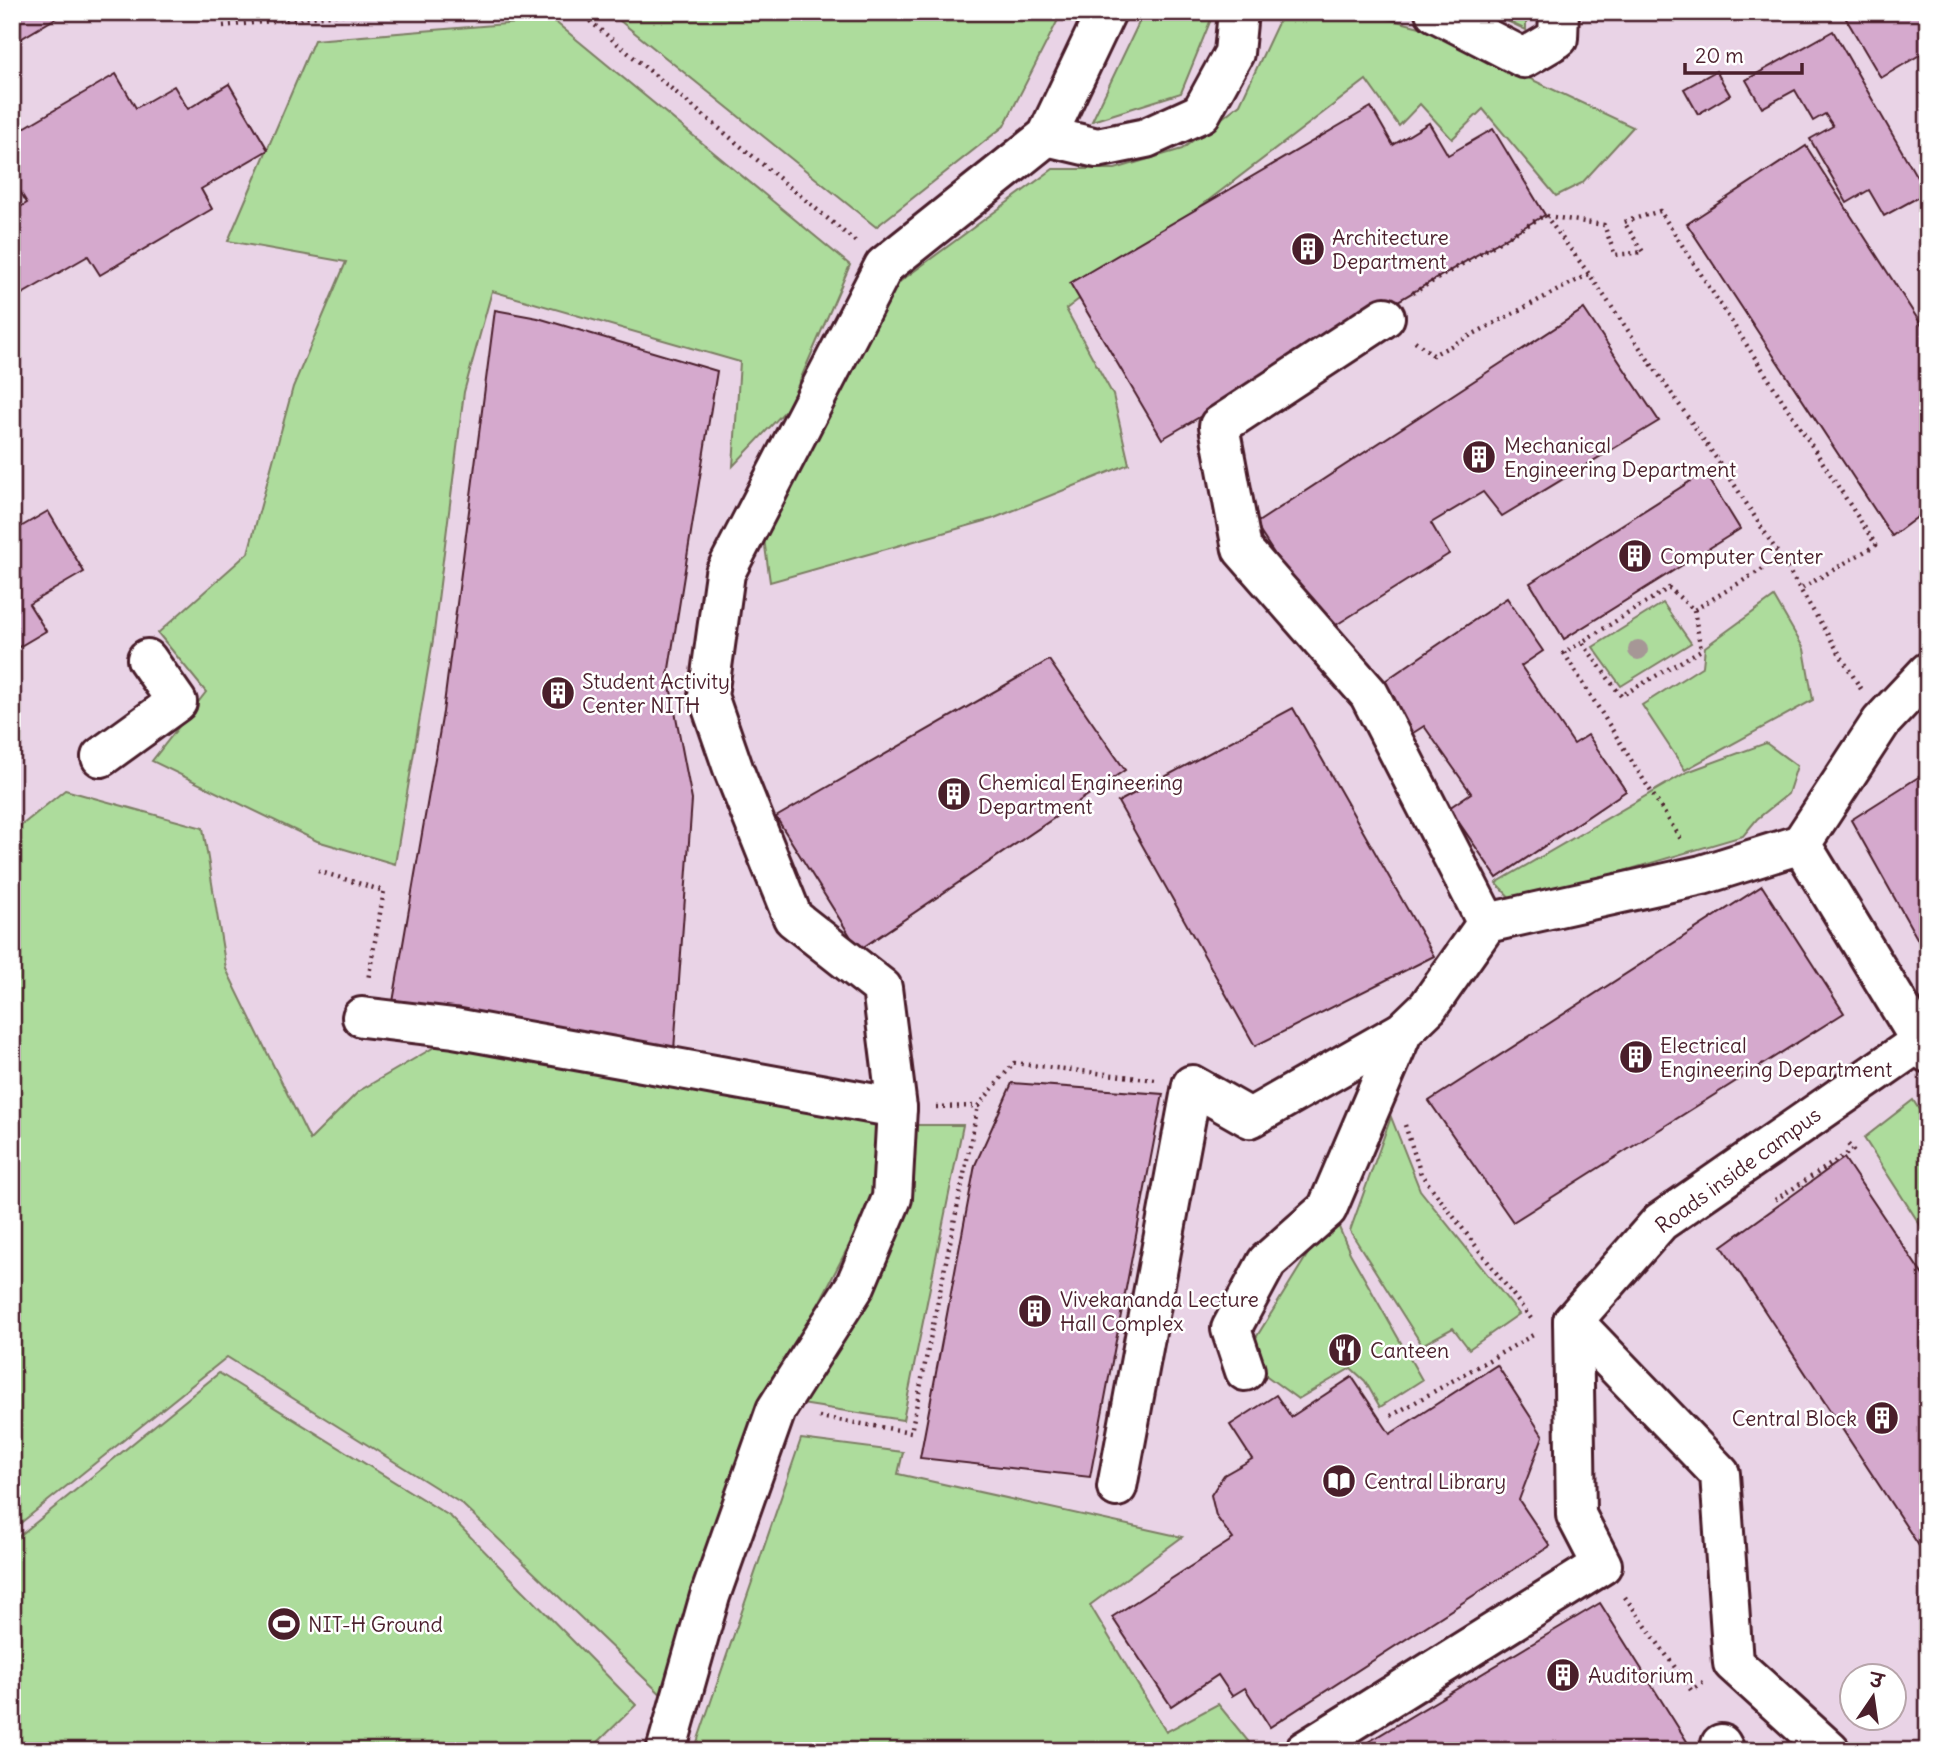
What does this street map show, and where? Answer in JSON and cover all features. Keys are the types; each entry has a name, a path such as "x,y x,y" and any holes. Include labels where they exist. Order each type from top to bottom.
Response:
{"street":[{"path":"666,1751 710,1596 776,1410 855,1286 892,1198 897,1108 882,988 793,918 734,771 708,696 725,573 884,266 1047,136 1106,12"},
{"path":"1047,136 1097,148 1146,138 1201,113 1234,53 1238,12"},
{"path":"1435,12 1524,58 1558,37 1559,12"},
{"path":"1385,317 1219,426 1242,549 1369,694 1487,923"},
{"path":"101,757 177,702 147,659"},
{"path":"1117,1487 1192,1084 1250,1118 1403,1031 1428,1007 1487,923 1702,875 1801,844 1881,722 1928,672"},
{"path":"1801,844 1924,1047"},
{"path":"362,1017 454,1028 897,1108"},
{"path":"1245,1371 1231,1329 1267,1262 1327,1209 1403,1031"},
{"name":"Roads inside campus","path":"1573,1321 1660,1222 1924,1047"},
{"path":"1304,1751 1602,1565 1576,1515 1573,1321"},
{"path":"1573,1321 1720,1474 1733,1663 1830,1751"}],"path":[{"path":"223,26 363,12"},
{"path":"579,12 884,266"},
{"path":"1589,274 1433,355 1379,313 1547,216 1604,225 1615,256 1643,252 1624,222 1660,211 1876,545 1800,589"},
{"path":"1547,216 1734,484 1881,722"},
{"path":"1694,610 1781,558"},
{"path":"1582,642 1621,696 1701,650 1694,610 1669,588 1564,653 1702,875"},
{"path":"317,871 384,891 362,1017"},
{"path":"776,1410 911,1432 978,1106 1014,1063 1192,1084"},
{"path":"897,1108 978,1106"},
{"path":"1391,1416 1540,1331 1421,1174 1401,1112"},
{"path":"1602,1565 1691,1690 1733,1663"}],"shaded area":[{"path":"12,12 1928,12 1928,1751 12,1751"}],"green space":[{"path":"609,12 1062,12 1004,126 876,227"},
{"path":"1144,12 1214,12 1181,93 1092,121"},
{"path":"1283,12 1360,12 1420,27 1633,127 1582,183 1556,196 1483,109 1452,139 1420,104 1399,126 1366,80 1066,309 1113,395 1129,464 992,519 770,582 764,539 898,283 1053,169 1115,169 1182,149 1240,104"},
{"path":"1488,12 1526,12 1526,30"},
{"path":"553,20 850,265 788,408 733,466 740,362 492,291 464,392 433,640 395,864 317,841 152,761 206,692 158,633 248,553 293,387 346,262 228,241 314,40"},
{"path":"1774,597 1804,649 1813,700 1685,770 1642,705 1703,666 1705,647"},
{"path":"1663,603 1691,643 1621,686 1593,647"},
{"path":"1766,743 1797,766 1788,794 1757,819 1743,836 1515,903 1496,883 1687,772"},
{"path":"65,790 203,828 226,969 310,1140 359,1091 438,1045 878,1123 873,1199 735,1465 692,1586 666,1699 462,1504 227,1357 12,1530 12,833"},
{"path":"1913,1100 1928,1124 1928,1237 1864,1138"},
{"path":"1391,1117 1420,1190 1519,1314 1469,1349 1453,1328 1422,1345 1350,1231"},
{"path":"908,1125 963,1125 903,1420 789,1402"},
{"path":"1338,1225 1350,1253 1422,1380 1380,1407 1365,1381 1351,1368 1298,1399 1264,1374 1254,1341 1314,1244"},
{"name":"NIT-H Ground","path":"219,1373 451,1517 636,1705 589,1751 12,1751 12,1542"},
{"path":"801,1439 903,1452 898,1474 1182,1537 1090,1605 1166,1732 1218,1704 1256,1751 694,1751"}],"building":[{"path":"12,12 66,12 12,44"},
{"path":"1842,12 1928,12 1928,50 1881,78"},
{"path":"1833,31 1926,193 1884,216 1869,190 1847,203 1810,139 1833,126 1825,114 1813,121 1795,90 1762,108 1746,80"},
{"path":"1716,71 1730,95 1698,114 1684,89"},
{"path":"116,74 136,108 174,86 188,109 229,84 268,150 201,189 212,209 100,275 88,256 17,297 12,289 12,212 27,203 12,178 12,135"},
{"name":"Architecture Department","path":"1371,107 1393,145 1429,123 1448,155 1493,129 1545,215 1162,439 1070,283"},
{"path":"1806,146 1928,335 1928,509 1892,536 1687,224"},
{"name":"Mechanical Engineering Department","path":"1584,309 1659,421 1502,516 1483,492 1431,523 1449,554 1325,632 1255,524"},
{"name":"Student Activity Center NITH","path":"495,310 538,318 717,371 668,675 692,800 674,1050 534,1022 393,1002 443,712"},
{"name":"Computer Center","path":"1705,472 1740,529 1564,639 1530,583"},
{"path":"48,511 84,572 29,604 46,631 12,651 12,532"},
{"path":"1507,598 1543,651 1521,666 1574,744 1588,735 1626,791 1497,878 1449,808 1471,793 1424,726 1410,735 1376,687"},
{"name":"Chemical Engineering Department","path":"1049,660 1125,770 859,950 776,817"},
{"path":"1293,708 1434,956 1255,1046 1118,802"},
{"path":"1928,771 1928,958 1851,820"},
{"name":"Electrical Engineering Department","path":"1762,886 1844,1013 1513,1222 1429,1101"},
{"name":"Vivekananda Lecture Hall Complex","path":"1012,1083 1163,1094 1090,1477 920,1458 975,1165"},
{"name":"Central Block","path":"1844,1158 1928,1283 1925,1555 1722,1246"},
{"path":"1497,1365 1543,1436 1519,1500 1550,1546 1270,1727 1245,1688 1232,1696 1218,1675 1171,1706 1112,1617 1233,1539 1216,1516 1211,1495 1224,1475 1252,1459 1230,1425 1276,1395 1291,1417 1352,1377 1390,1434"},
{"name":"Auditorium","path":"1600,1603 1693,1751 1362,1751 1360,1747"}],"place":[{"name":"Architecture Department","path":"1308,249"},
{"name":"Mechanical Engineering Department","path":"1479,457"},
{"name":"Computer Center","path":"1635,556"},
{"name":"Student Activity Center NITH","path":"558,693"},
{"name":"Chemical Engineering Department","path":"954,794"},
{"name":"Electrical Engineering Department","path":"1636,1057"},
{"name":"Vivekananda Lecture Hall Complex","path":"1035,1311"},
{"name":"Canteen","path":"1345,1350"},
{"name":"Central Block","path":"1882,1418"},
{"name":"Central Library","path":"1339,1481"},
{"name":"NIT-H Ground","path":"284,1624"},
{"name":"Auditorium","path":"1563,1675"}]}
